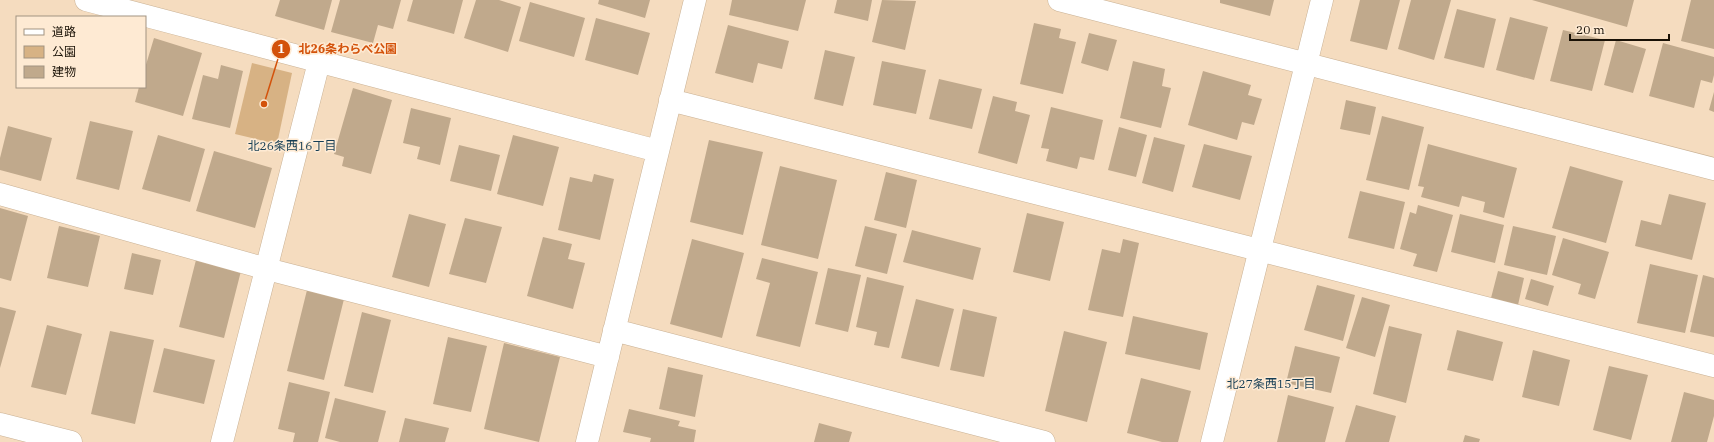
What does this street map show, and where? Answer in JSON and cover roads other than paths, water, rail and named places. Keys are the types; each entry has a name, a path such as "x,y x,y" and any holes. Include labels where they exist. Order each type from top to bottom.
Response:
{"street":[{"path":"86,0 658,151"},
{"path":"587,442 695,0"},
{"path":"1060,0 1714,169"},
{"path":"1212,442 1322,0"},
{"path":"222,442 319,62"},
{"path":"670,100 1714,366"},
{"path":"0,194 267,268 608,357"},
{"path":"614,330 1044,442"},
{"path":"0,424 71,442"}],"place":[{"name":"北26条わらべ公園","path":"264,104"}],"district":[{"name":"北26条西16丁目","path":"292,145"},
{"name":"北27条西15丁目","path":"1271,383"}]}
